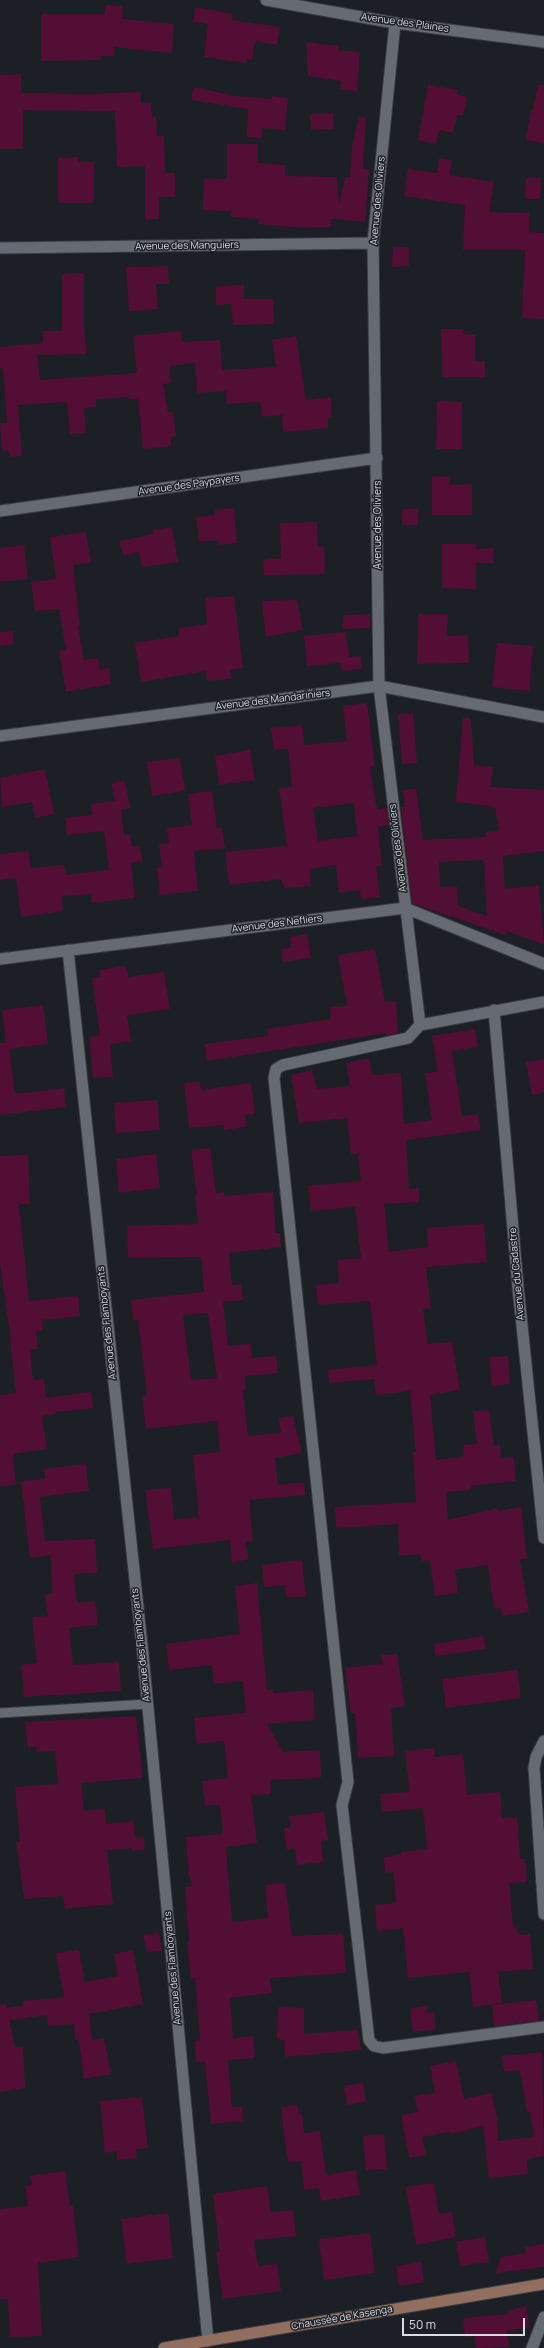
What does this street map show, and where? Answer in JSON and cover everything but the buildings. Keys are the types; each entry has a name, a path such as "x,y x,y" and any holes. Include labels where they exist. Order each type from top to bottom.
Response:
{"main road":[{"name":"Chaussée de Kasenga","path":"164,2348 544,2284"}],"street":[{"name":"Avenue des Plaines","path":"266,0 395,23 544,42"},
{"name":"Avenue des Oliviers","path":"395,23 373,243 378,458 379,686 420,1025"},
{"name":"Avenue des Manguiers","path":"0,248 373,243"},
{"name":"Avenue des Paypayers","path":"0,511 378,458"},
{"name":"Avenue des Mandariniers","path":"0,736 379,686 544,717"},
{"name":"Avenue des Nefliers","path":"0,959 405,908 544,964"},
{"name":"Avenue des Flamboyants","path":"68,950 148,1704 208,2341"},
{"path":"544,1002 494,1010 420,1025 408,1038 283,1065 276,1069 274,1078 348,1782 342,1805 369,2040 374,2046 383,2048 544,2027"},
{"name":"Avenue du Cadastre","path":"494,1010 518,1287 544,1538"},
{"path":"544,1741 536,1757 534,1768 544,1914"},
{"path":"532,2348 544,2317"}],"lane":[{"path":"0,1713 148,1704"}]}
